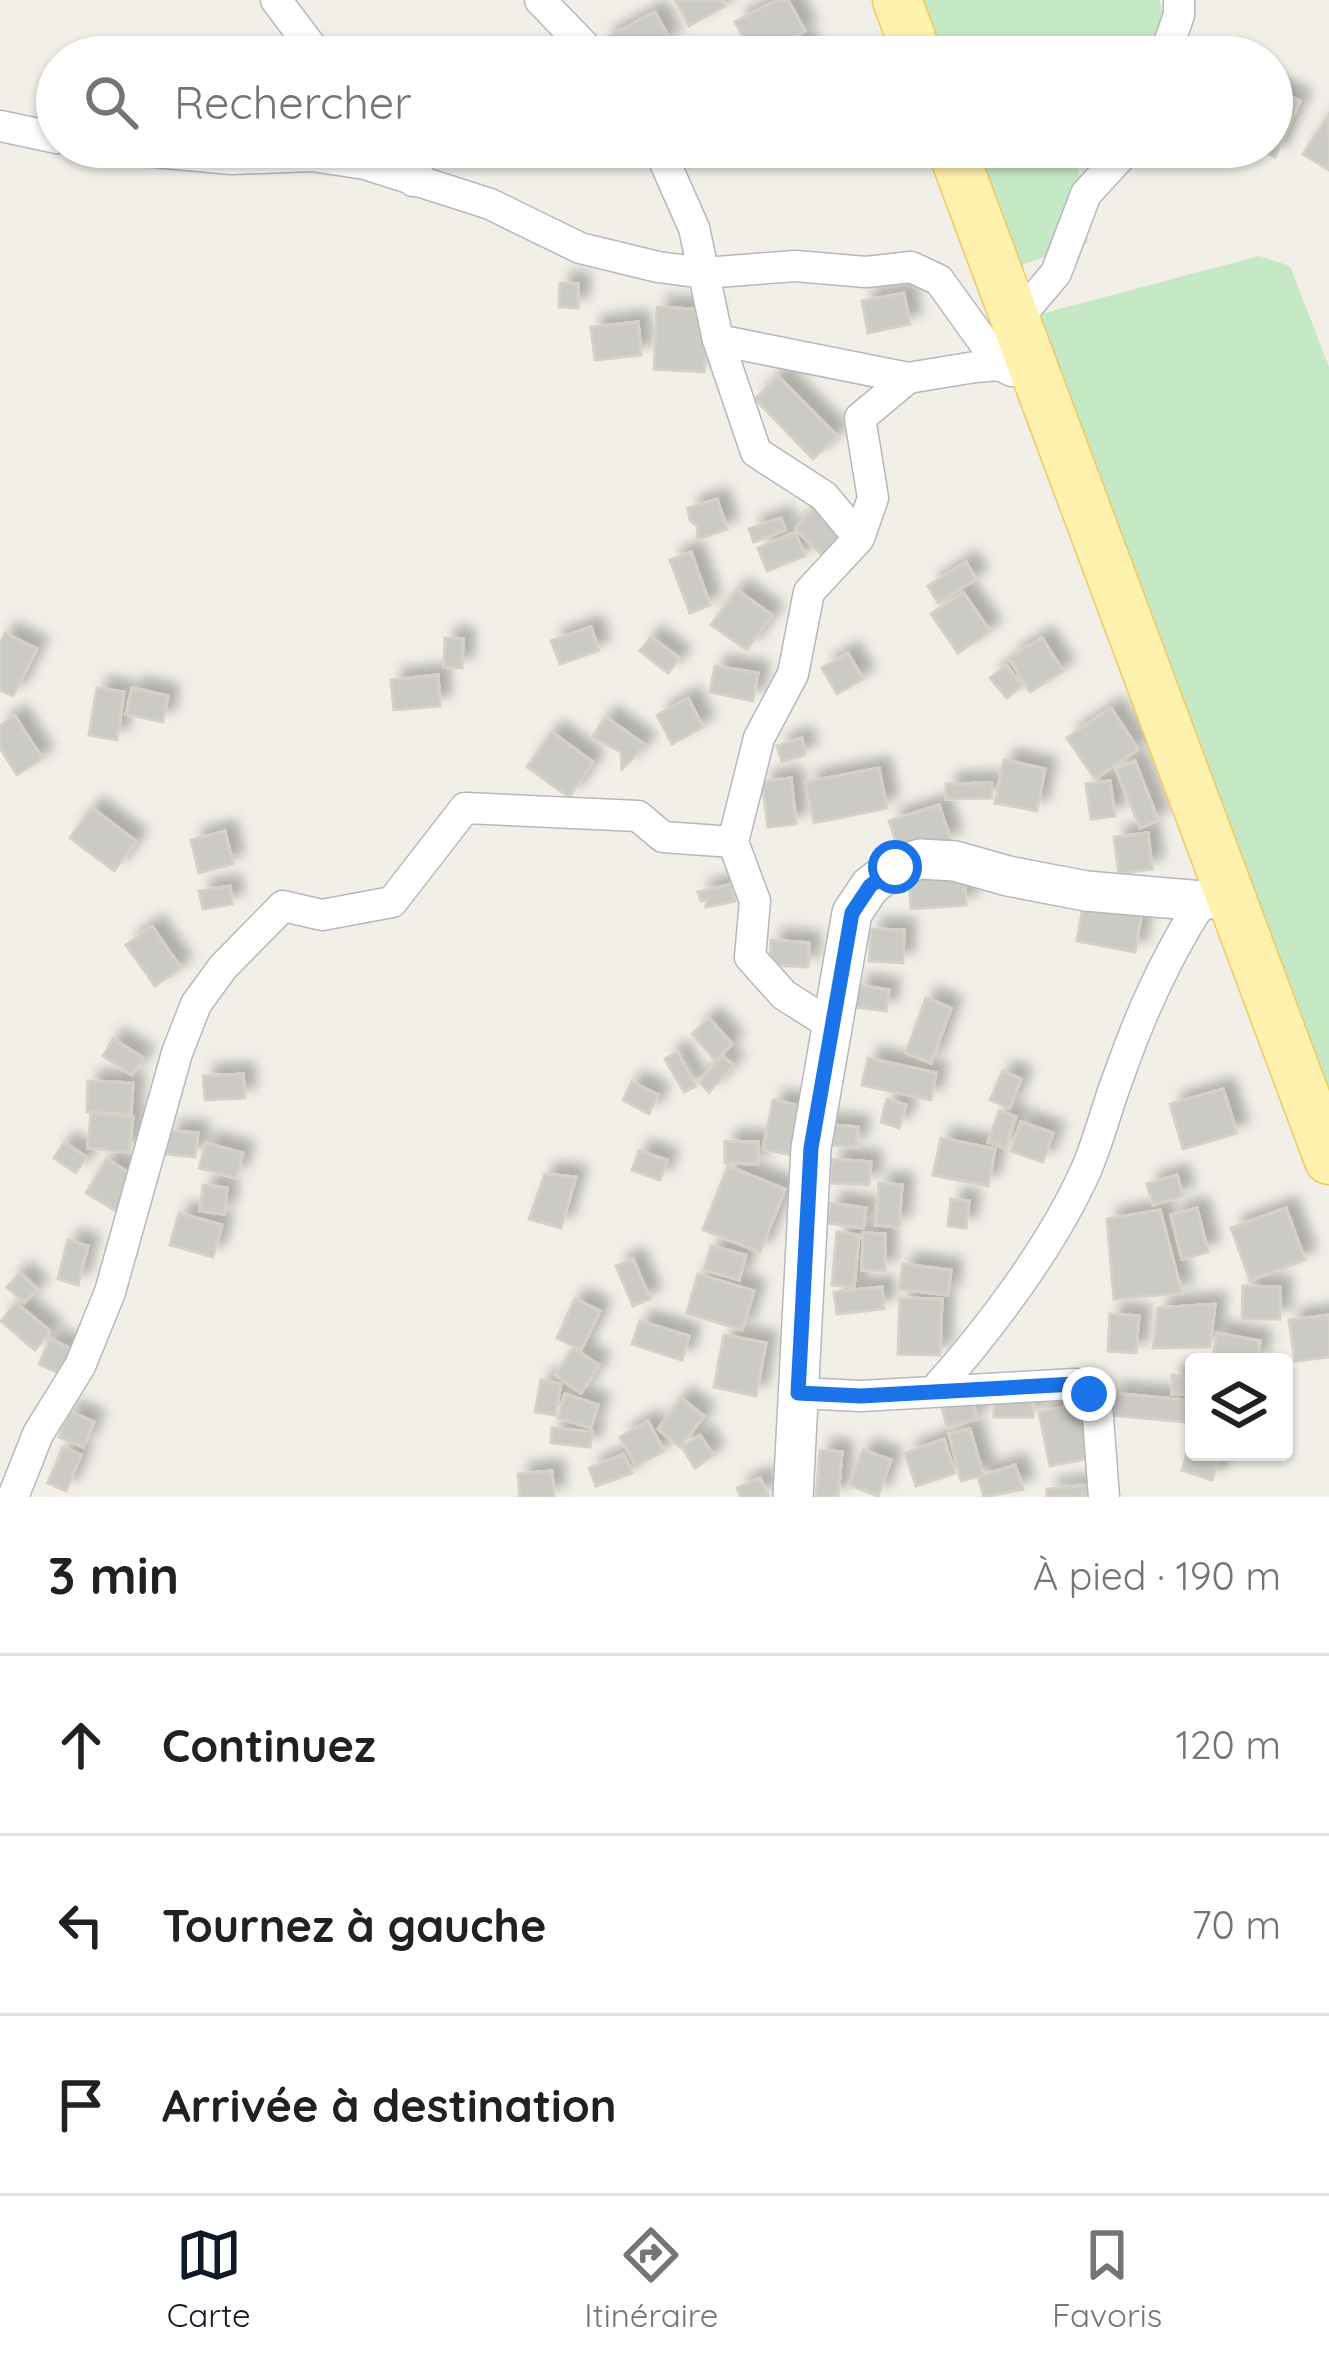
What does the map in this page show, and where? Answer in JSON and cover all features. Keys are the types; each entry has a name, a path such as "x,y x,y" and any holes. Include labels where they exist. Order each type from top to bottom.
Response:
{"main road":[{"path":"897,0 910,36"},
{"path":"958,168 1018,359 1214,895 1329,1160"}],"street":[{"path":"276,0 303,36"},
{"path":"540,0 575,36"},
{"path":"1172,36 1179,0"},
{"path":"0,126 36,134"},
{"path":"376,168 490,204 580,248 658,267 704,274 795,266 866,272 911,267 928,272 1018,359"},
{"path":"413,181 416,168"},
{"path":"667,168 694,228 718,340 756,452 824,496 859,538"},
{"path":"1018,359 1022,313 1056,273 1086,194 1110,168"},
{"path":"718,340 908,378 1018,359"},
{"path":"833,1027 784,994 750,957 755,901 733,842 759,738 793,674 809,592 859,538 873,498 860,418 908,378"},
{"path":"13,1497 38,1433 80,1366 110,1292 177,1053 196,1004 223,967 283,906 322,915 392,902 465,808 638,816 664,837 733,842"},
{"path":"793,1497 811,1148 852,913 870,886 895,867 920,859 956,861 1072,889 1214,895"},
{"path":"936,1389 986,1332 1067,1207 1088,1167 1120,1072 1176,942 1214,895"},
{"path":"798,1393 861,1396 1075,1384 1097,1404 1104,1497"}],"green space":[{"path":"919,0 1159,0 1171,36 932,36"},
{"path":"982,168 1078,168 1088,243 1018,266"},
{"path":"1259,256 1290,266 1329,367 1329,1094 1037,315"}],"building":[{"path":"675,0 722,0 725,6 689,26"},
{"path":"777,0 788,0 805,31 795,36 742,36 735,22"},
{"path":"655,12 668,36 610,36"},
{"path":"1329,114 1329,170 1303,154"},
{"path":"560,283 578,284 578,308 559,307"},
{"path":"904,293 910,324 868,333 862,301"},
{"path":"657,307 708,310 704,372 654,369"},
{"path":"638,322 641,355 595,360 591,327"},
{"path":"778,376 837,436 813,459 755,399"},
{"path":"717,499 727,529 698,539 688,508"},
{"path":"814,508 843,535 823,556 795,529"},
{"path":"781,518 785,530 754,542 749,529"},
{"path":"795,532 805,556 767,571 758,548"},
{"path":"691,552 710,605 690,613 670,560"},
{"path":"966,562 976,579 938,603 928,586"},
{"path":"737,590 772,615 747,650 711,625"},
{"path":"963,592 990,631 958,653 931,614"},
{"path":"591,627 599,650 560,664 551,641"},
{"path":"5,633 37,649 13,696 0,690 0,644"},
{"path":"651,637 679,658 668,673 640,651"},
{"path":"445,638 463,639 462,668 444,667"},
{"path":"1042,638 1063,671 1030,692 1009,658"},
{"path":"848,653 863,679 837,694 822,668"},
{"path":"1006,665 1022,685 1007,698 990,678"},
{"path":"715,666 758,673 753,701 710,692"},
{"path":"438,675 440,706 394,710 391,680"},
{"path":"97,688 124,692 117,740 89,735"},
{"path":"132,688 168,696 163,722 126,714"},
{"path":"688,698 703,727 672,744 657,715"},
{"path":"1111,708 1138,749 1095,779 1067,738"},
{"path":"15,716 42,758 17,775 0,748 0,726"},
{"path":"606,717 645,745 622,769 621,752 592,737"},
{"path":"552,732 593,762 569,797 527,767"},
{"path":"802,738 805,755 782,762 777,746"},
{"path":"1004,760 1045,769 1037,811 995,803"},
{"path":"1135,761 1158,820 1140,828 1116,769"},
{"path":"879,768 887,808 814,823 806,782"},
{"path":"791,778 796,824 768,827 762,782"},
{"path":"1110,781 1115,816 1091,819 1086,784"},
{"path":"991,783 992,798 946,799 946,784"},
{"path":"939,805 951,841 901,857 889,821"},
{"path":"92,808 136,841 114,871 70,838"},
{"path":"225,831 233,864 199,873 191,840"},
{"path":"1148,833 1152,869 1119,874 1114,837"},
{"path":"964,875 966,905 911,909 909,879"},
{"path":"731,884 735,901 706,907 707,900 701,901 698,892"},
{"path":"230,886 232,904 203,909 199,891"},
{"path":"1084,901 1142,912 1135,952 1077,941"},
{"path":"152,926 181,968 155,986 126,945"},
{"path":"871,929 904,930 903,963 869,961"},
{"path":"771,940 809,943 808,967 770,965"},
{"path":"858,985 889,990 886,1011 855,1007"},
{"path":"926,998 951,1008 931,1063 906,1053"},
{"path":"709,1018 732,1044 715,1060 692,1034"},
{"path":"113,1039 143,1058 132,1075 103,1056"},
{"path":"677,1052 696,1086 684,1092 665,1059"},
{"path":"722,1056 733,1065 709,1092 699,1082"},
{"path":"868,1058 936,1073 931,1100 862,1085"},
{"path":"1003,1071 1021,1079 1009,1108 990,1100"},
{"path":"243,1074 245,1098 205,1100 203,1076"},
{"path":"88,1081 133,1083 131,1114 87,1112"},
{"path":"632,1082 658,1095 649,1114 623,1100"},
{"path":"1223,1089 1237,1133 1183,1149 1170,1104"},
{"path":"887,1099 906,1105 899,1128 881,1122"},
{"path":"773,1100 801,1106 791,1155 763,1149"},
{"path":"999,1111 1016,1117 1005,1148 988,1142"},
{"path":"91,1113 133,1117 129,1152 88,1148"},
{"path":"1021,1122 1053,1133 1043,1162 1011,1151"},
{"path":"819,1124 858,1127 856,1147 818,1144"},
{"path":"170,1131 198,1133 195,1157 166,1154"},
{"path":"941,1138 995,1149 988,1186 933,1175"},
{"path":"725,1141 758,1142 758,1164 725,1163"},
{"path":"64,1143 86,1157 76,1173 54,1158"},
{"path":"206,1143 243,1153 236,1178 199,1168"},
{"path":"639,1151 667,1160 660,1180 632,1170"},
{"path":"107,1159 137,1178 116,1211 86,1193"},
{"path":"832,1159 871,1162 869,1185 830,1183"},
{"path":"728,1166 785,1189 760,1252 703,1230"},
{"path":"545,1174 576,1177 561,1228 529,1219"},
{"path":"1177,1175 1183,1196 1153,1205 1147,1184"},
{"path":"879,1183 902,1185 899,1227 876,1225"},
{"path":"203,1185 227,1188 224,1214 200,1211"},
{"path":"951,1199 969,1201 966,1228 948,1226"},
{"path":"830,1203 866,1208 863,1228 827,1223"},
{"path":"1197,1208 1208,1252 1182,1259 1171,1215"},
{"path":"1286,1208 1305,1260 1250,1280 1231,1228"},
{"path":"1160,1210 1182,1293 1114,1299 1107,1219"},
{"path":"179,1213 222,1225 213,1257 170,1245"},
{"path":"837,1232 859,1235 854,1287 832,1285"},
{"path":"863,1233 885,1234 885,1271 862,1270"},
{"path":"68,1240 88,1246 78,1285 58,1279"},
{"path":"711,1246 746,1255 739,1280 704,1270"},
{"path":"633,1259 650,1299 633,1306 616,1266"},
{"path":"903,1264 951,1270 948,1295 899,1289"},
{"path":"20,1273 37,1289 24,1303 7,1287"},
{"path":"698,1274 754,1291 742,1330 687,1313"},
{"path":"1243,1286 1280,1287 1280,1319 1242,1319"},
{"path":"882,1287 884,1309 837,1314 834,1292"},
{"path":"900,1298 942,1299 940,1355 898,1354"},
{"path":"575,1299 600,1311 581,1350 557,1338"},
{"path":"16,1303 50,1331 35,1350 1,1321"},
{"path":"1215,1304 1210,1347 1153,1348 1158,1308"},
{"path":"1110,1314 1139,1316 1136,1353 1108,1351"},
{"path":"1329,1315 1329,1357 1295,1361 1289,1320"},
{"path":"640,1321 689,1336 682,1360 632,1344"},
{"path":"1217,1333 1260,1341 1258,1353 1214,1353"},
{"path":"724,1335 766,1343 756,1396 714,1387"},
{"path":"50,1339 72,1349 61,1374 39,1364"},
{"path":"573,1348 599,1365 581,1393 555,1375"},
{"path":"1172,1375 1185,1376 1185,1395 1172,1394"},
{"path":"541,1380 561,1384 555,1415 535,1412"},
{"path":"1111,1393 1185,1400 1185,1422 1109,1415"},
{"path":"565,1394 598,1405 591,1428 558,1418"},
{"path":"994,1396 1033,1396 1033,1417 994,1417"},
{"path":"681,1398 704,1416 680,1447 658,1429"},
{"path":"972,1400 977,1419 947,1427 942,1408"},
{"path":"1079,1404 1090,1458 1050,1466 1039,1412"},
{"path":"69,1411 94,1422 83,1447 59,1437"},
{"path":"648,1421 664,1451 636,1466 620,1437"},
{"path":"552,1428 592,1432 590,1447 551,1443"},
{"path":"970,1429 983,1475 961,1481 949,1434"},
{"path":"700,1435 713,1455 695,1468 682,1447"},
{"path":"944,1439 955,1473 916,1486 905,1453"},
{"path":"63,1447 81,1455 66,1491 48,1483"},
{"path":"820,1450 842,1452 838,1497 816,1497"},
{"path":"863,1450 891,1460 878,1496 849,1485"},
{"path":"624,1454 632,1473 596,1486 589,1468"},
{"path":"1185,1460 1218,1461 1212,1480 1182,1470"},
{"path":"1015,1465 1023,1489 984,1497 978,1477"},
{"path":"552,1471 554,1497 520,1497 518,1474"},
{"path":"760,1478 769,1497 741,1497 737,1488"},
{"path":"1091,1485 1087,1497 1047,1497 1047,1489"}],"route":[{"path":"895,867 870,886 852,913 811,1148 798,1393 861,1396 1075,1384 1089,1394"}]}
